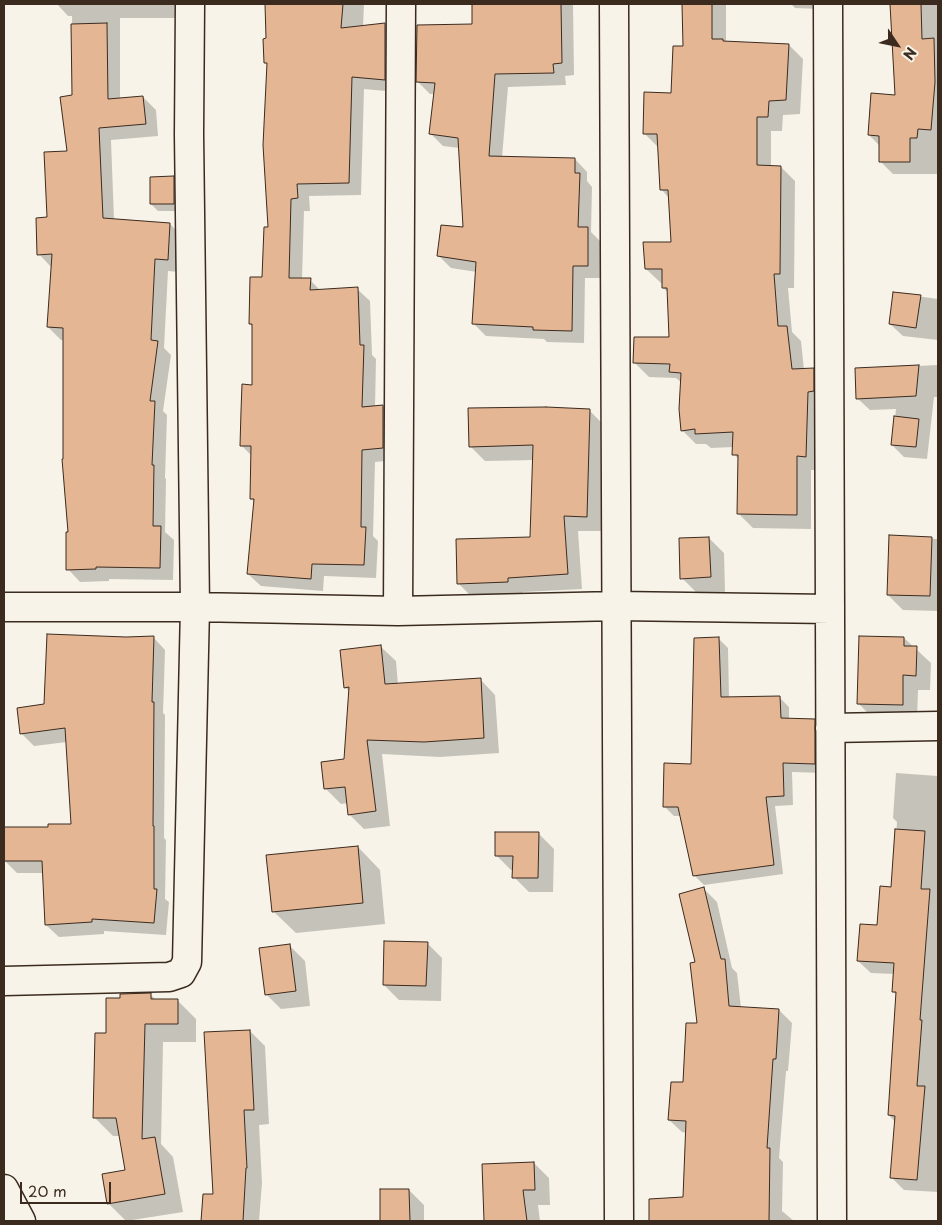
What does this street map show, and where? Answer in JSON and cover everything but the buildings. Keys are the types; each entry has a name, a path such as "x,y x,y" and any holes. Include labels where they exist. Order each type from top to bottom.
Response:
{"street":[{"path":"4,981 169,977 181,973 188,962 195,607 188,134 190,4"},
{"path":"398,611 400,4"},
{"path":"614,4 619,1221"},
{"path":"828,4 832,1221"},
{"path":"4,607 195,607 398,611 617,606 830,610"},
{"path":"830,728 938,726"},
{"path":"4,1189 21,1221"}]}
